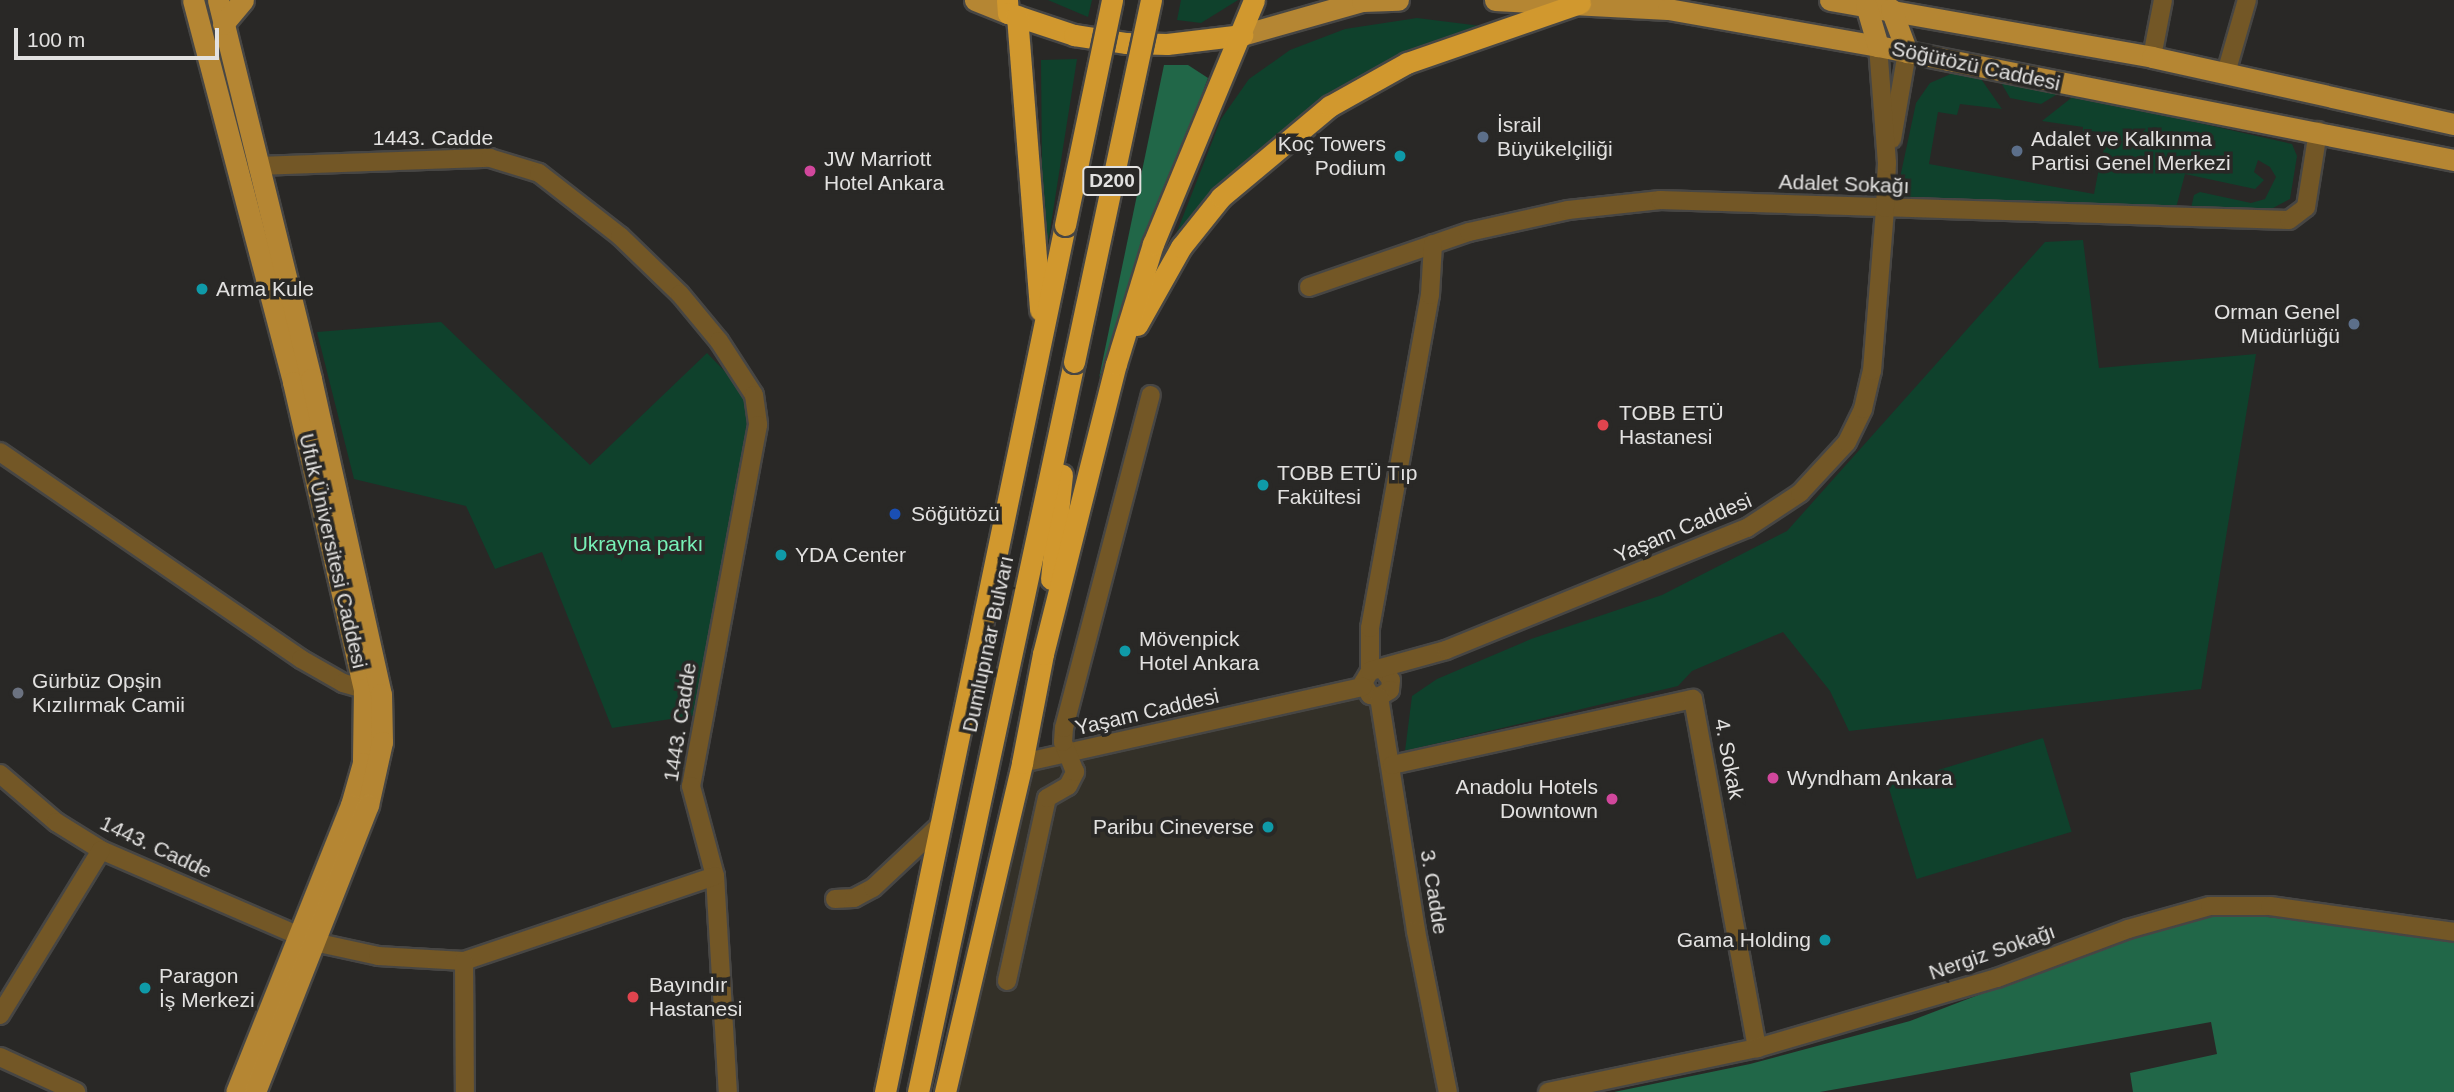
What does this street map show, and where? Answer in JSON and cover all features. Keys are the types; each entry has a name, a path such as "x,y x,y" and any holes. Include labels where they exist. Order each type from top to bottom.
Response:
{"highway":[{"name":"Dumlupınar Bulvarı","path":"884,1092 1112,0"},
{"name":"Dumlupınar Bulvarı","path":"918,1092 1151,0"},
{"path":"945,1092 1022,763 1043,654 1116,364 1153,244 1242,35 1254,0"},
{"path":"1116,364 1181,247 1221,197 1282,143 1330,106 1407,63 1580,3"},
{"path":"1011,10 1074,35 1126,43 1167,44 1242,35"},
{"name":"Dumlupınar Bulvarı","path":"1011,10 1041,338"},
{"path":"1043,654 1073,362"},
{"path":"957,1092 967,991"}],"main road":[{"path":"177,0 195,8"},
{"name":"Ufuk Üniversitesi Caddesi","path":"218,0 247,167 373,691 378,770 306,939 236,1092"},
{"path":"223,24 243,0"},
{"path":"975,0 1011,10"},
{"path":"1242,35 1360,1 1398,0"},
{"name":"Söğütözü Caddesi","path":"1495,0 1668,9 1878,46 2454,160"},
{"name":"Söğütözü Caddesi","path":"1830,0 1891,5 2152,57 2454,124"},
{"path":"1867,3 1878,46"},
{"path":"1891,5 1907,52"},
{"name":"Ufuk Üniversitesi Caddesi","path":"195,8 247,167"},
{"name":"Ufuk Üniversitesi Caddesi","path":"255,1092 306,939"}],"street":[{"path":"2152,57 2163,0"},
{"path":"2226,73 2247,0"},
{"name":"Yaşam Caddesi","path":"1022,763 1377,678 1747,528 1800,493 1847,442 1866,397 1887,163 1878,46"},
{"name":"Yaşam Caddesi","path":"1887,163 1907,52"},
{"name":"Adalet Sokağı","path":"1309,287 1433,244 1555,213 1626,202 1729,201 2288,220 2306,207 2318,131"},
{"name":"1443. Cadde","path":"0,774 56,822 102,850 306,939 378,956 464,961 715,876 691,786 758,425 754,395 726,351 680,294 620,236 561,187 514,162 430,157 247,167"},
{"path":"1377,678 1370,628 1430,295 1433,244"},
{"path":"1007,981 1047,798 1068,786 1074,772 1070,752 1063,742 1064,728 1151,395"},
{"path":"0,452 301,659 373,691"},
{"name":"Yaşam Caddesi","path":"1377,678 1379,697"},
{"name":"3. Cadde","path":"1379,697 1392,765 1416,931 1448,1092"},
{"name":"4. Sokak","path":"1392,765 1693,699 1758,1048"},
{"path":"835,899 854,898 873,888 940,825"},
{"path":"0,1015 102,850"},
{"path":"715,876 728,1092"},
{"name":"Nergiz Sokağı","path":"1548,1092 1758,1048 1997,978 2128,929 2210,906 2270,905 2454,932"},
{"path":"464,961 465,1092"},
{"path":"0,1057 76,1092"}],"shaded area":[{"path":"1363,687 1370,695 1448,1092 957,1092 966,991 1022,763"}],"green space":[{"path":"1048,0 1092,0 1088,17"},
{"path":"1181,0 1238,0 1201,23 1177,20"},
{"path":"1417,18 1481,26 1314,107 1248,160 1195,215 1166,260 1221,119 1249,79 1290,50 1345,29"},
{"path":"1077,59 1043,275 1041,60"},
{"path":"1164,65 1188,65 1208,78 1099,378"},
{"path":"1953,73 1979,76 2002,109 1960,104 1957,115 1938,112 1929,164 2094,194 2105,137 2083,133 2083,127 2042,121 2075,95 2292,144 2297,156 2290,199 2273,208 2191,208 2194,195 2200,192 2251,203 2265,199 2276,177 2270,167 2258,160 2254,172 2264,180 2255,189 2185,174 2176,208 1906,204 1898,187 1916,103 1930,83"},
{"path":"2000,81 2061,92 2041,104 2010,98"},
{"path":"2083,240 2099,368 2256,354 2201,689 1849,731 1830,691 1783,632 1692,671 1678,686 1405,751 1412,696 1437,679 1531,639 1662,595 1787,531 2045,242"},
{"name":"Ukrayna parkı","path":"441,322 590,465 707,353 745,392 751,414 697,715 612,728 542,552 495,569 466,506 354,479 317,332"},
{"path":"2043,738 2072,832 1917,879 1888,785"},
{"path":"2224,912 2454,938 2454,1092 2133,1092 2130,1073 2217,1054 2211,1022 1820,1092 1614,1092 1750,1064 1910,1021 2138,934"}],"place":[{"name":"İsrail Büyükelçiliği","path":"1483,137"},
{"name":"Adalet ve Kalkınma Partisi Genel Merkezi","path":"2017,151"},
{"name":"Koç Towers Podium","path":"1400,156"},
{"name":"JW Marriott Hotel Ankara","path":"810,171"},
{"name":"Arma Kule","path":"202,289"},
{"name":"Orman Genel Müdürlüğü","path":"2354,324"},
{"name":"TOBB ETÜ Hastanesi","path":"1603,425"},
{"name":"TOBB ETÜ Tıp Fakültesi","path":"1263,485"},
{"name":"Söğütözü","path":"895,514"},
{"name":"YDA Center","path":"781,555"},
{"name":"Mövenpick Hotel Ankara","path":"1125,651"},
{"name":"Gürbüz Opşin Kızılırmak Camii","path":"18,693"},
{"name":"Wyndham Ankara","path":"1773,778"},
{"name":"Anadolu Hotels Downtown","path":"1612,799"},
{"name":"Paribu Cineverse","path":"1268,827"},
{"name":"Gama Holding","path":"1825,940"},
{"name":"Paragon İş Merkezi","path":"145,988"},
{"name":"Bayındır Hastanesi","path":"633,997"}]}
